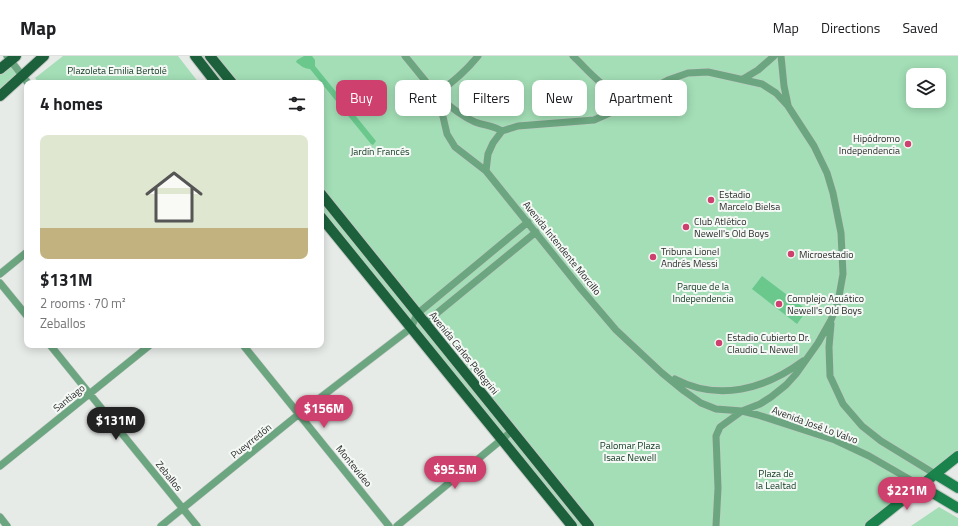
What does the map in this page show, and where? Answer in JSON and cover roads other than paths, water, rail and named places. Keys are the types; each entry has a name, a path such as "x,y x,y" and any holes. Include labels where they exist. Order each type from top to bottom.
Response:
{"main road":[{"path":"0,96 25,79 44,56"},
{"path":"195,56 214,80"},
{"path":"210,56 230,80"},
{"path":"0,69 11,58"},
{"name":"Avenida Carlos Pellegrini","path":"324,209 417,314 589,526"},
{"name":"Avenida Carlos Pellegrini","path":"324,209 411,328 572,526"},
{"path":"870,526 958,456"},
{"path":"935,474 958,488"},
{"path":"921,486 958,508"}],"street":[{"name":"Avenida Intendente Morcillo","path":"405,56 425,80"},
{"path":"451,84 478,56"},
{"path":"574,56 597,80"},
{"path":"743,79 758,70 774,56"},
{"path":"781,56 788,106"},
{"path":"11,58 25,79"},
{"path":"668,80 688,74 708,72 762,84 776,93 788,106 814,146 827,172 834,193 841,233 843,274 838,302 831,320 818,343 796,374 778,392 760,404 742,411 728,420 720,427 716,436 718,488 716,526"},
{"path":"451,106 460,114 475,122 494,126 502,131"},
{"name":"Avenida Intendente Morcillo","path":"443,116 447,134 455,146 486,171 616,330 662,373 701,403 716,409 742,411"},
{"path":"486,171 488,154 493,143 502,131 518,126 594,120 603,116"},
{"path":"411,328 417,314 528,222"},
{"path":"424,323 536,232"},
{"path":"0,274 24,254"},
{"path":"0,283 24,312"},
{"name":"Avenida José Lo Valvo","path":"831,320 828,347 830,376 843,404 862,426 881,441 935,474"},
{"name":"Pueyrredón","path":"161,526 299,414 411,328"},
{"name":"Zeballos","path":"52,348 197,526"},
{"name":"Santiago","path":"0,466 146,348"},
{"name":"Montevideo","path":"245,348 389,526"},
{"path":"662,373 683,384 697,389 729,391 748,388 770,380 789,371 808,357"},
{"name":"Avenida José Lo Valvo","path":"742,411 788,424 835,440 870,456 921,486"},
{"path":"397,526 512,431"},
{"path":"0,517 8,526"}],"place":[{"name":"Hipódromo Independencia","path":"908,144"},
{"name":"Estadio Marcelo Bielsa","path":"711,200"},
{"name":"Club Atlético Newell's Old Boys","path":"686,227"},
{"name":"Microestadio","path":"791,254"},
{"name":"Tribuna Lionel Andrés Messi","path":"653,257"},
{"name":"Complejo Acuático Newell's Old Boys","path":"779,304"},
{"name":"Estadio Cubierto Dr. Claudio L. Newell","path":"719,343"}],"park label":[{"name":"Plazoleta Emilia Bertolé","path":"117,70"},
{"name":"Jardín Francés","path":"380,151"},
{"name":"Parque de la Independencia","path":"703,292"},
{"name":"Palomar Plaza Isaac Newell","path":"630,450"},
{"name":"Plaza de la Lealtad","path":"776,478"}]}
